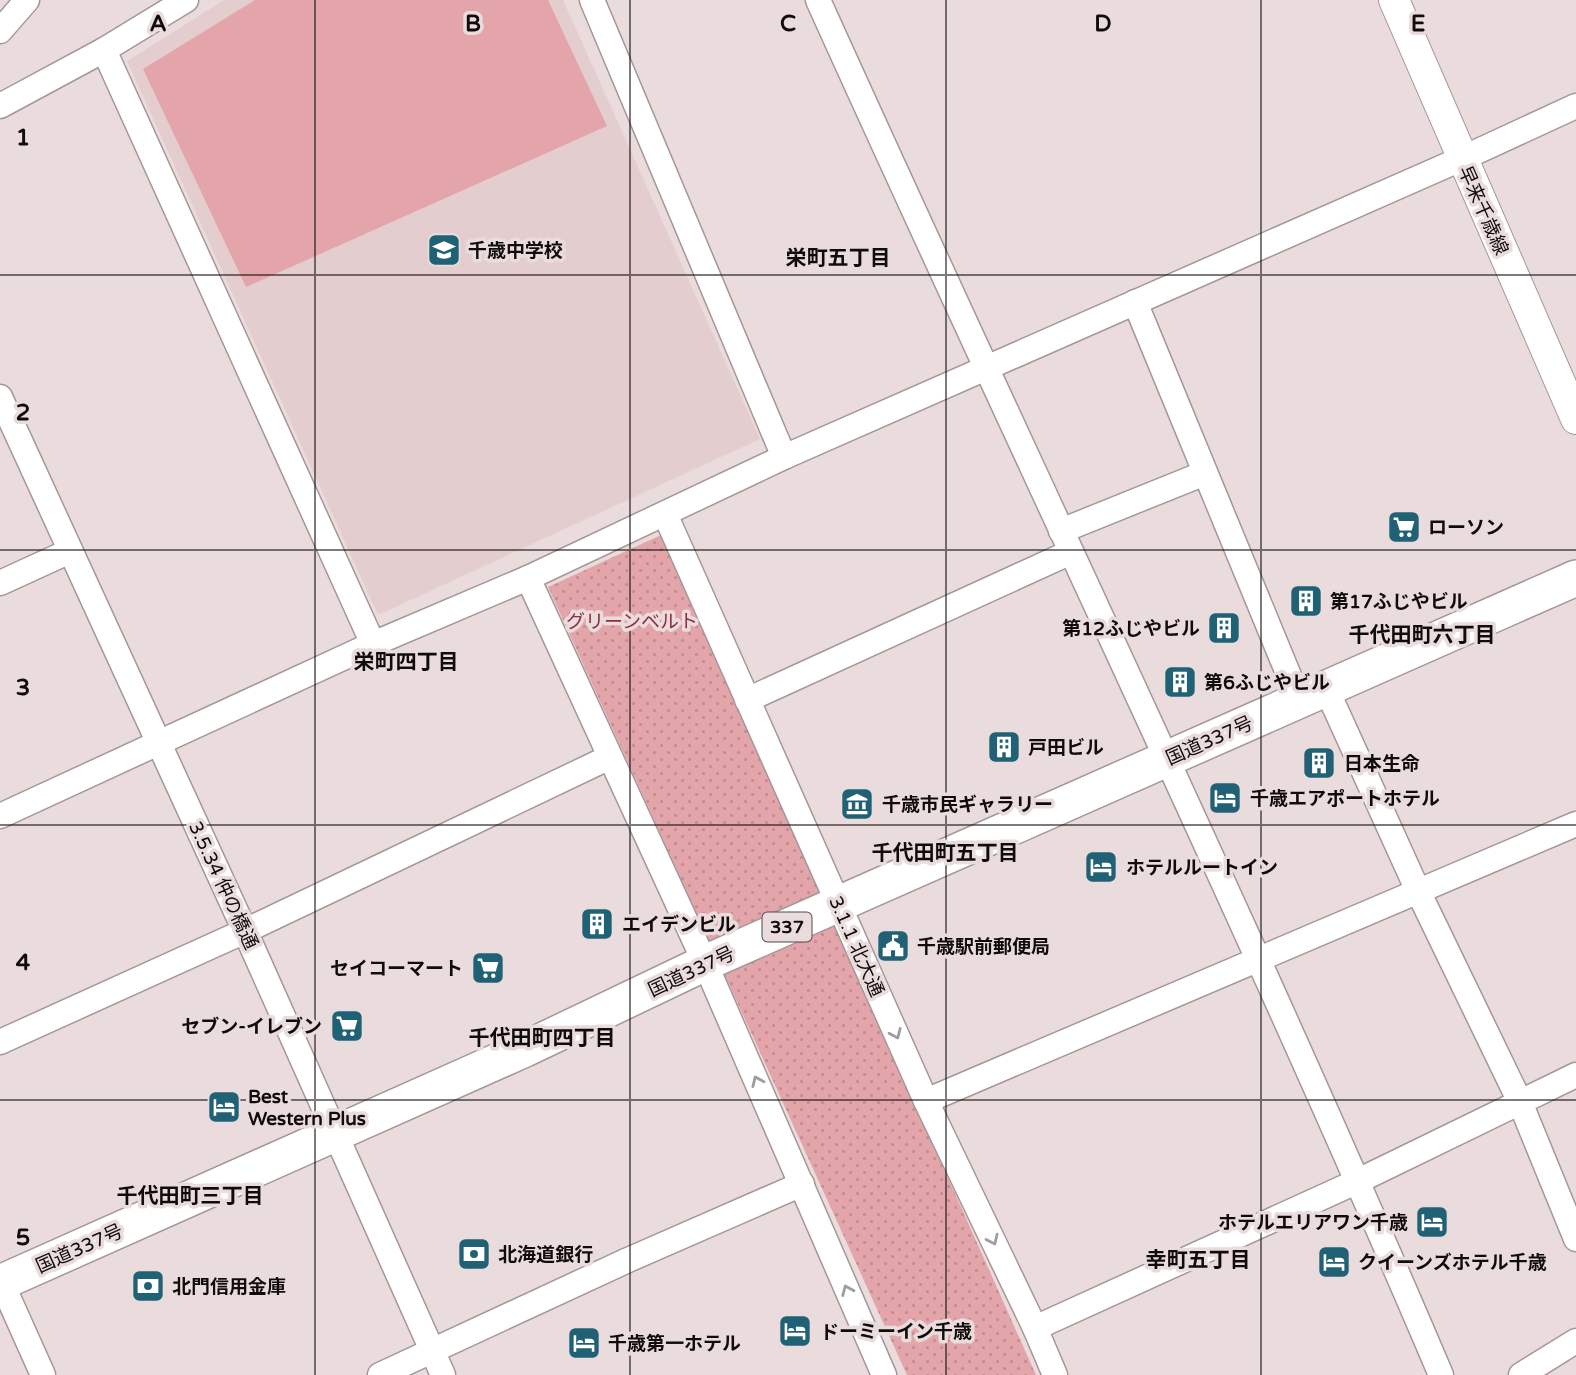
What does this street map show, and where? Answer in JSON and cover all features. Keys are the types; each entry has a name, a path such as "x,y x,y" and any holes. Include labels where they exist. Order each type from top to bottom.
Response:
{"highway":[{"name":"国道337号","path":"0,1281 337,1134 705,963 1576,578"}],"main road":[{"name":"早来千歳線","path":"1394,0 1576,419"}],"street":[{"path":"0,31 27,0"},
{"path":"0,106 104,50 186,0"},
{"path":"592,0 784,457"},
{"path":"818,0 1259,959 1441,1375"},
{"path":"104,50 373,643"},
{"path":"0,816 373,643 528,578 784,457 1576,106"},
{"path":"1135,302 1205,473 1312,694 1418,891 1520,1102 1576,1239"},
{"name":"3.5.34 仲の橋通","path":"0,397 6,425 70,551 245,931 443,1375"},
{"path":"747,700 1205,473"},
{"name":"3.1.1 北大通","path":"665,514 926,1101 1055,1375"},
{"path":"0,583 70,551"},
{"path":"528,578 705,963 884,1375"},
{"path":"0,1042 245,931 610,757"},
{"path":"926,1101 1576,824"},
{"path":"1035,1328 1358,1181 1576,1075"},
{"path":"380,1375 628,1260 802,1184"},
{"path":"0,1281 43,1375"},
{"path":"1521,1375 1576,1341"}],"shaded area":[{"name":"千歳中学校","path":"224,0 563,0 760,439 378,615 127,61"}],"green space":[{"path":"255,0 548,0 607,126 246,287 143,69"},
{"name":"グリーンベルト","path":"661,535 1036,1375 907,1375 548,587"}],"place":[{"name":"千歳中学校","path":"444,250"},
{"name":"ローソン","path":"1404,527"},
{"name":"第17ふじやビル","path":"1306,601"},
{"name":"第12ふじやビル","path":"1224,628"},
{"name":"第6ふじやビル","path":"1180,682"},
{"name":"戸田ビル","path":"1004,747"},
{"name":"日本生命","path":"1319,763"},
{"name":"千歳エアポートホテル","path":"1225,798"},
{"name":"千歳市民ギャラリー","path":"857,804"},
{"name":"ホテルルートイン","path":"1101,867"},
{"name":"エイデンビル","path":"597,924"},
{"name":"千歳駅前郵便局","path":"893,946"},
{"name":"セイコーマート","path":"488,968"},
{"name":"セブン-イレブン","path":"347,1026"},
{"name":"Best Western Plus","path":"224,1107"},
{"name":"ホテルエリアワン千歳","path":"1432,1222"},
{"name":"北海道銀行","path":"474,1254"},
{"name":"クイーンズホテル千歳","path":"1334,1262"},
{"name":"北門信用金庫","path":"148,1286"},
{"name":"ドーミーイン千歳","path":"795,1331"},
{"name":"千歳第一ホテル","path":"584,1343"}],"district":[{"name":"栄町五丁目","path":"838,258"},
{"name":"千代田町六丁目","path":"1422,635"},
{"name":"栄町四丁目","path":"406,662"},
{"name":"千代田町五丁目","path":"945,853"},
{"name":"千代田町四丁目","path":"542,1038"},
{"name":"千代田町三丁目","path":"190,1196"},
{"name":"幸町五丁目","path":"1198,1260"}]}
